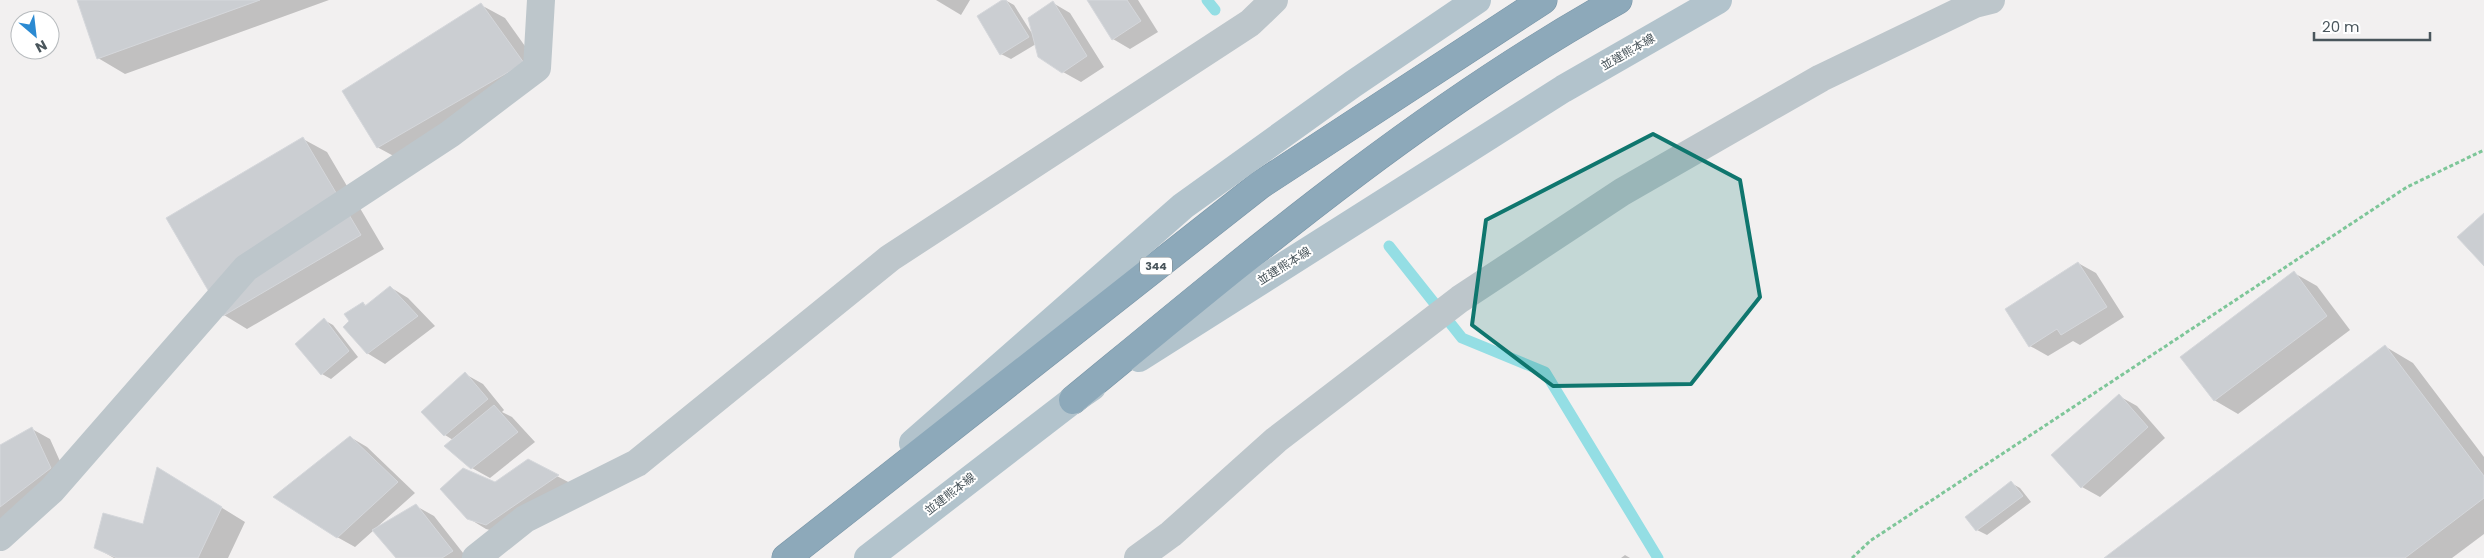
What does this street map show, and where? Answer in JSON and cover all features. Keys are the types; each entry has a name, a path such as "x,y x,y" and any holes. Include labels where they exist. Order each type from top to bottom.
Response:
{"highway":[{"name":"344","path":"784,558 1260,184 1543,0"},
{"path":"1073,400 1271,237 1452,102 1567,28 1618,0"}],"main road":[{"path":"784,558 1183,206 1353,84 1477,0"},
{"name":"並建熊本線","path":"868,558 1073,400 1563,89 1718,0"}],"street":[{"path":"0,537 52,490 246,268 450,134 538,68 541,0"},
{"path":"476,558 525,519 637,463 890,258 1250,23 1274,0"},
{"path":"1138,558 1170,534 1276,440 1460,299 1622,192 1821,78 1975,4 1991,0"}],"path":[{"path":"1852,558 1870,541 2407,187 2484,150"}],"highlighted area":[{"path":"1653,134 1740,180 1760,297 1691,384 1553,386 1472,325 1486,220"}],"building":[{"path":"77,0 260,0 97,59"},
{"path":"1002,0 1006,0 1029,37 1000,55 977,16"},
{"path":"1087,0 1127,0 1141,21 1112,40"},
{"path":"1053,1 1087,56 1062,73 1038,57 1028,18"},
{"path":"481,3 524,63 377,148 342,91"},
{"path":"303,137 361,235 223,316 166,218"},
{"path":"2484,213 2484,266 2457,237"},
{"path":"2078,262 2107,307 2061,335 2057,329 2029,347 2005,309"},
{"path":"2294,271 2327,316 2214,401 2180,357"},
{"path":"390,286 418,316 367,354 343,327 349,321 344,314 363,302 365,306"},
{"path":"324,318 349,351 321,375 295,344"},
{"path":"2385,345 2484,476 2484,498 2405,558 2104,558"},
{"path":"465,372 488,399 444,436 421,412"},
{"path":"2119,394 2148,427 2081,488 2051,455"},
{"path":"494,405 518,432 471,469 444,446"},
{"path":"32,427 51,468 0,507 0,445"},
{"path":"350,436 398,482 337,538 273,497"},
{"path":"528,459 559,475 486,525 467,519 440,489 463,468 495,482"},
{"path":"157,467 222,507 198,558 117,558 94,548 103,513 143,524"},
{"path":"2011,481 2023,496 1976,531 1965,517"},
{"path":"416,504 453,551 442,558 396,558 372,530"}],"waterway":[{"path":"1207,0 1215,10"},
{"path":"1389,246 1462,338 1545,372 1658,558"}]}
